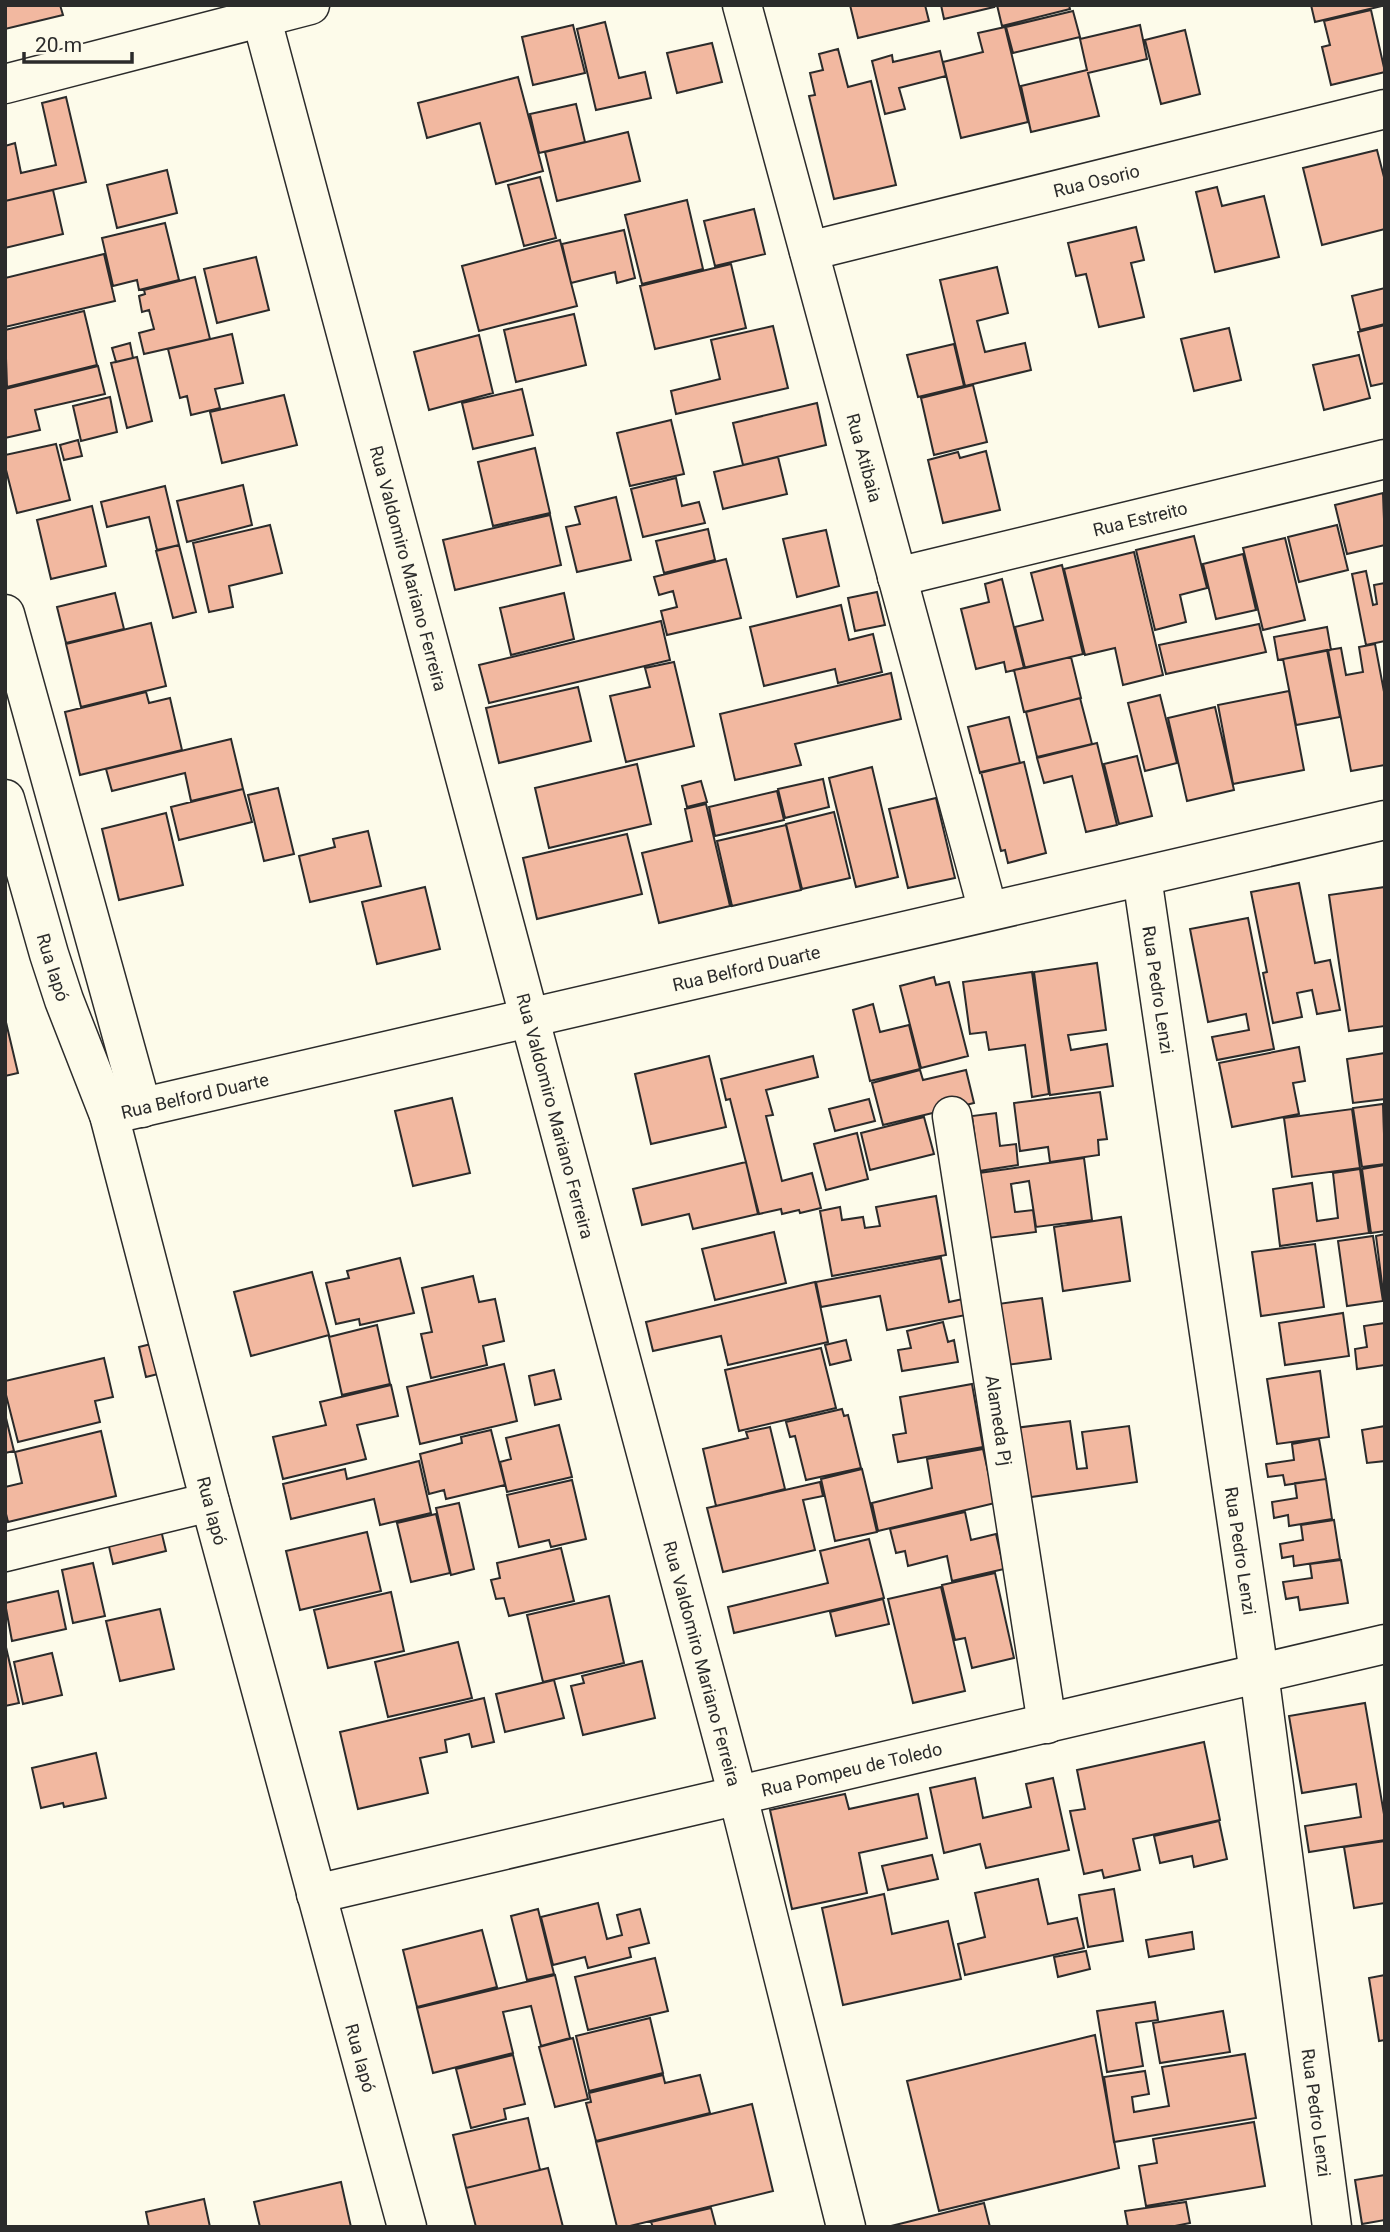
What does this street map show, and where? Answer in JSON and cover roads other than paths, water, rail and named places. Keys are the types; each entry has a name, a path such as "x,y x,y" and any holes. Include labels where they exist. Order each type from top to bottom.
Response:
{"street":[{"path":"5,84 259,12 310,5"},
{"name":"Rua Atibaia","path":"742,5 988,911"},
{"name":"Rua Valdomiro Mariano Ferreira","path":"259,12 738,1796 846,2227"},
{"name":"Rua Osorio","path":"809,251 1385,109"},
{"name":"Rua Estreito","path":"897,577 1385,458"},
{"name":"Rua Iapó","path":"5,614 125,1112 210,1502 407,2227"},
{"name":"Rua Iapó","path":"5,799 53,966 125,1112"},
{"name":"Rua Belford Duarte","path":"125,1112 529,1016 1385,820"},
{"name":"Rua Pedro Lenzi","path":"1142,877 1259,1673 1332,2227"},
{"name":"Alameda Pj","path":"952,1116 1047,1724"},
{"path":"5,1552 210,1502"},
{"name":"Rua Pompeu de Toledo","path":"316,1894 1385,1644"}]}
